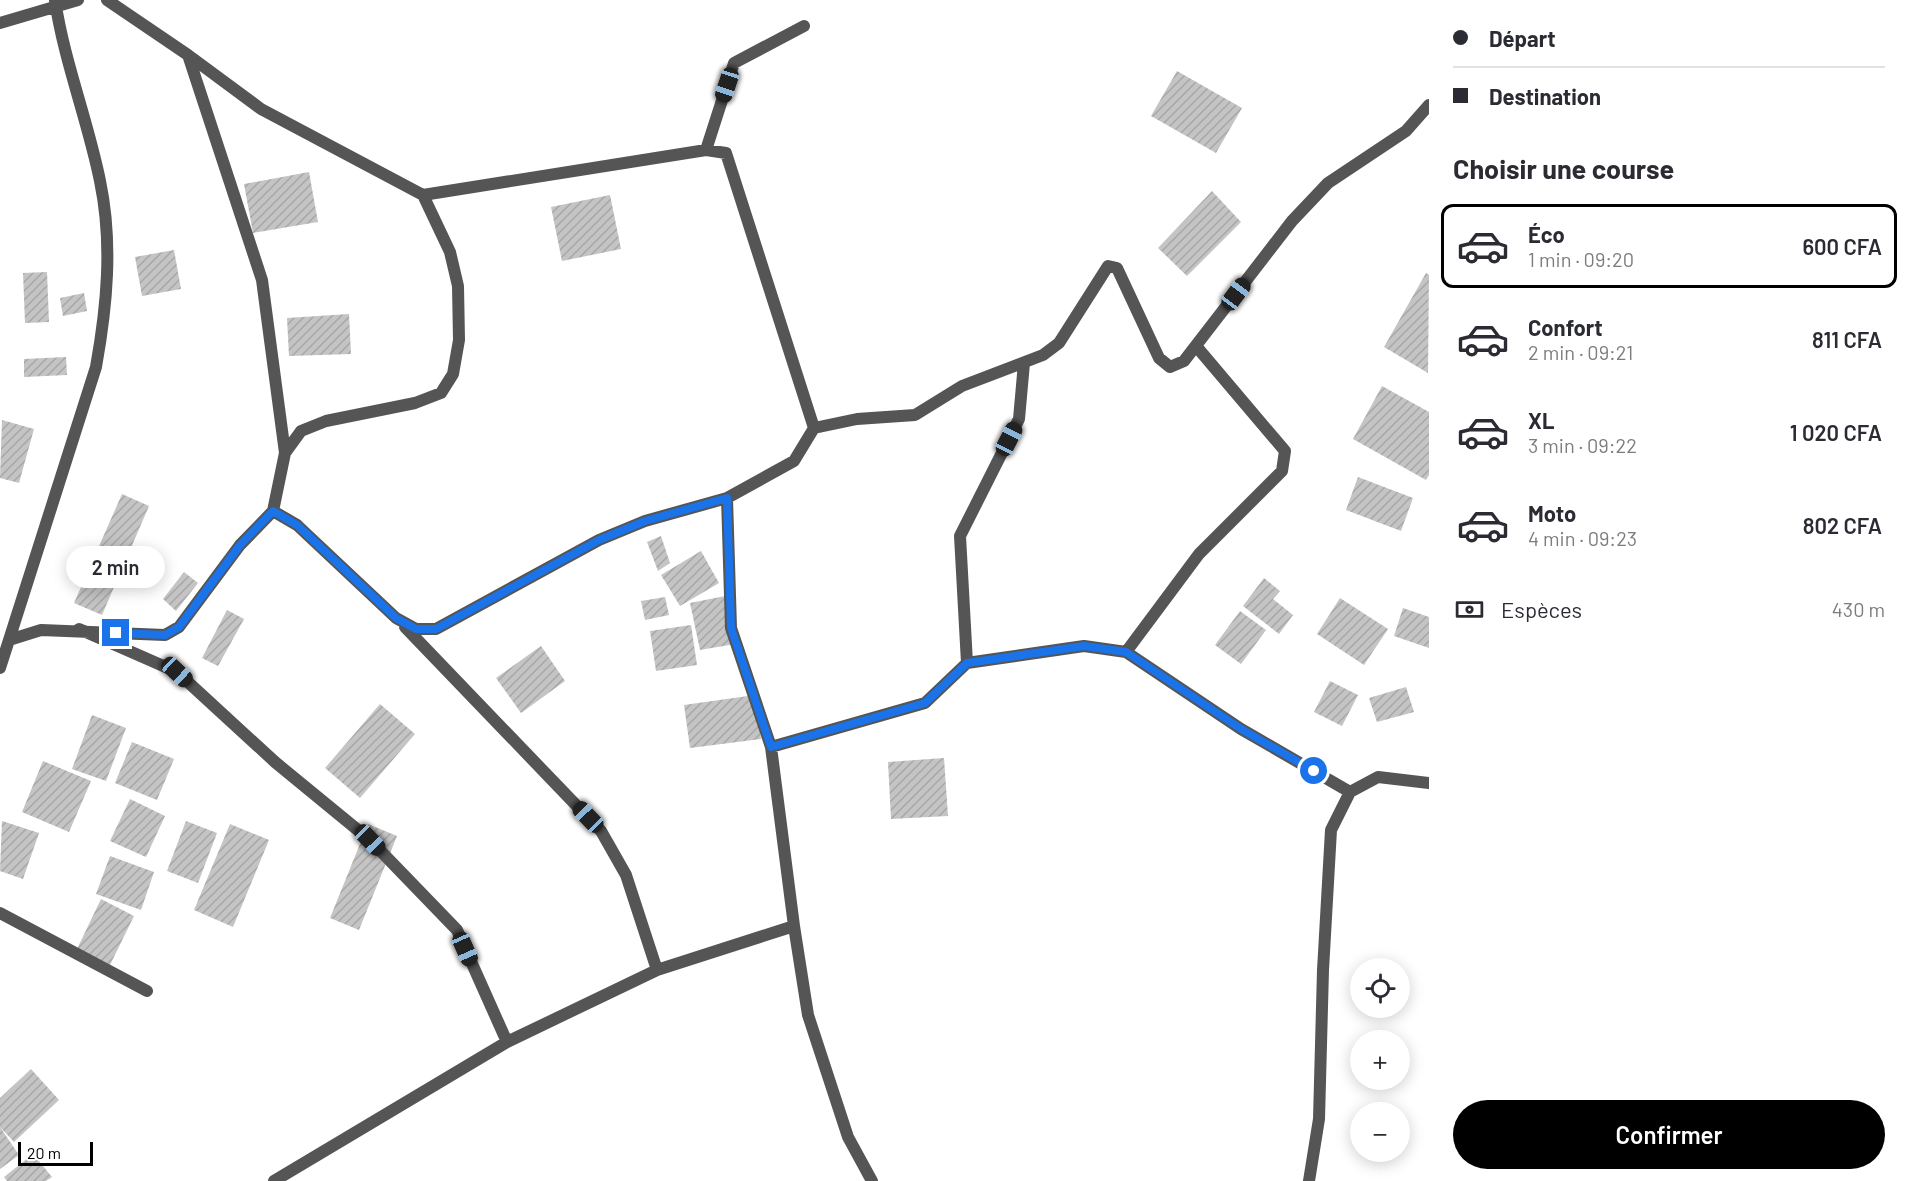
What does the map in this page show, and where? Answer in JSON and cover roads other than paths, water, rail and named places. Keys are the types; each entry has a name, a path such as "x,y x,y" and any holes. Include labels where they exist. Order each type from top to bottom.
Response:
{"street":[{"path":"0,23 56,4 78,0"},
{"path":"107,0 188,55 261,109 423,195 450,252 458,286 459,340 453,374 441,393 415,403 326,421 301,431 285,453"},
{"path":"0,668 96,367 104,325 108,261 101,183 56,4"},
{"path":"706,150 734,63 804,26"},
{"path":"9,640 41,630 79,629 165,635 179,627 240,545 273,511 285,453 262,280 188,55"},
{"path":"396,618 416,629 436,629 599,540 645,521 727,498 794,461 814,428 857,419 915,415 962,387 1043,355 1059,343 1108,266 1117,268 1159,358 1170,367 1184,361 1292,221 1328,183 1406,130 1429,105"},
{"path":"423,195 706,150 726,153 814,428"},
{"path":"1126,652 1199,554 1282,471 1285,451 1196,346"},
{"path":"967,663 960,536 1019,419 1024,363"},
{"path":"727,498 731,628 771,747 808,1015 848,1137 872,1181"},
{"path":"273,511 297,525 396,618 453,674 602,831 626,875 657,970"},
{"path":"79,629 177,672 275,762 370,840 457,930 507,1042"},
{"path":"771,747 925,703 967,663 1084,646 1126,652 1241,729 1350,792"},
{"path":"1309,1181 1319,1119 1323,959 1331,830 1350,792 1378,777 1429,783"},
{"path":"0,913 147,991"},
{"path":"274,1181 507,1042 657,970 794,926"}]}
